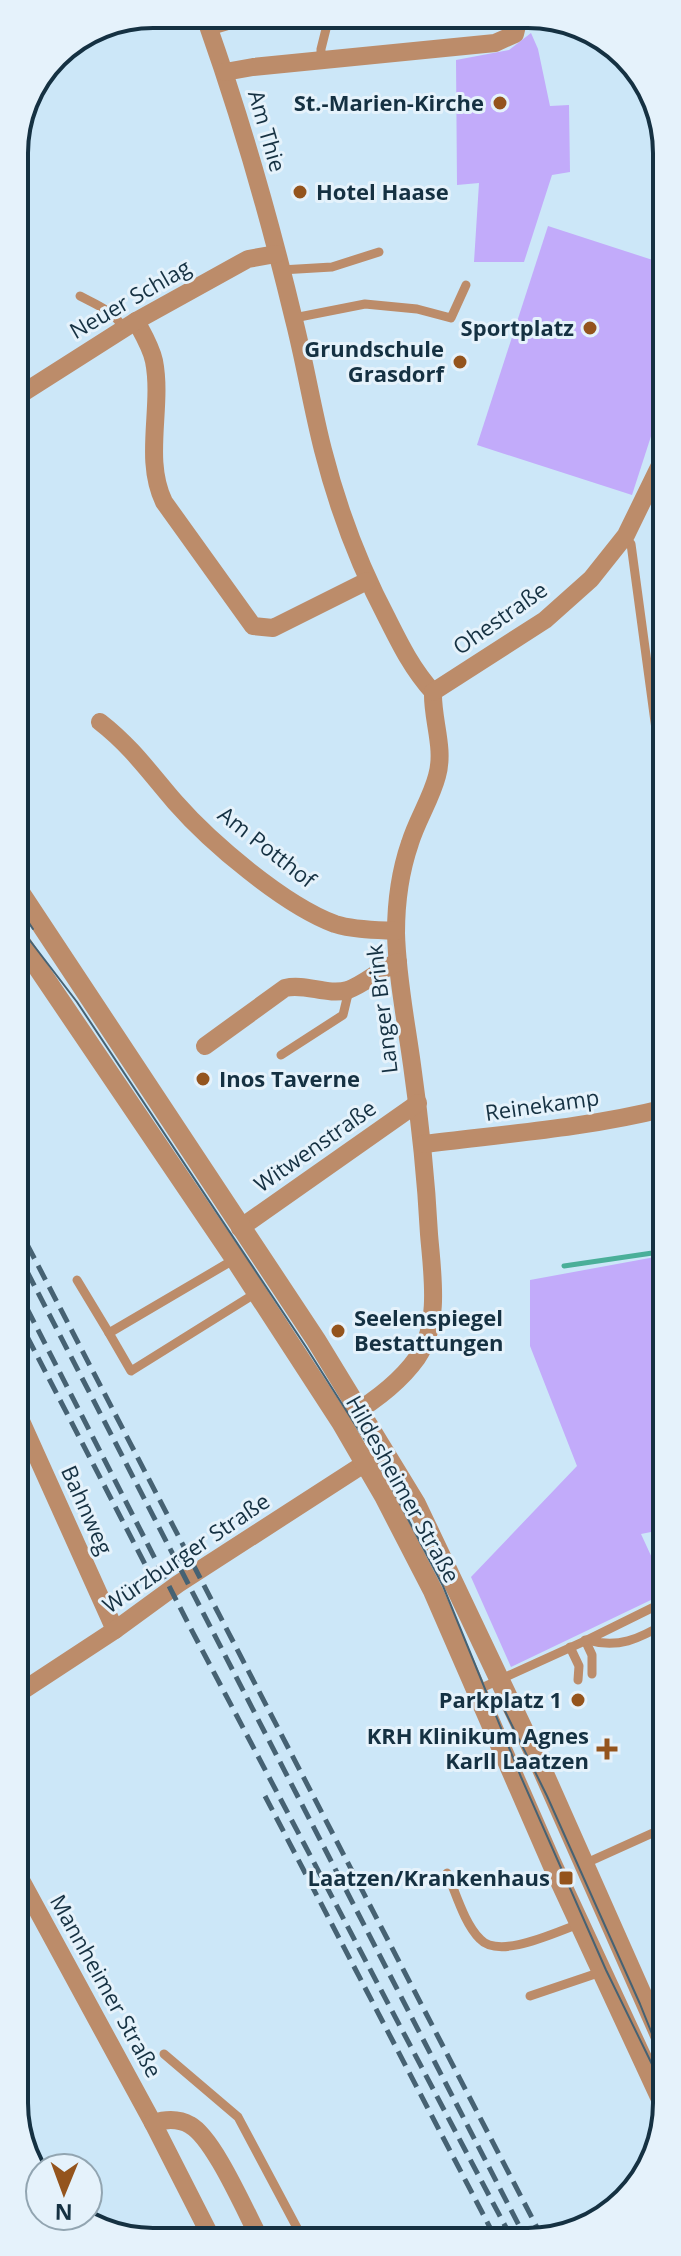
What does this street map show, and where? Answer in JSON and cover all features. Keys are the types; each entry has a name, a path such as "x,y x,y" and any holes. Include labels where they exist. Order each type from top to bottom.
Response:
{"street":[{"name":"Am Thie","path":"208,28 225,72 278,262"},
{"path":"225,72 495,43 515,34 517,28"},
{"name":"Neuer Schlag","path":"28,383 248,259 278,262"},
{"path":"278,262 294,318 323,451 367,581 414,671 433,692"},
{"path":"130,325 147,341 154,361 155,485 253,626 273,628 367,581"},
{"name":"Ohestraße","path":"433,692 545,620 591,579 625,538 653,480"},
{"name":"Langer Brink","path":"350,1416 381,1394 417,1357 426,1339 432,1313 424,1144 396,931 399,883 406,856 438,774 441,745 432,714 433,692"},
{"name":"Am Potthof","path":"100,722 126,742 176,803 219,847 262,879 300,905 336,924 396,931"},
{"name":"Hildesheimer Straße","path":"28,905 316,1340 350,1416 365,1461 433,1591 601,1972 648,2031"},
{"name":"Hildesheimer Straße","path":"28,953 257,1293 350,1416 384,1451 416,1504 584,1864 648,2031 653,2052"},
{"path":"205,1046 285,988 299,985 333,992 349,990 398,962"},
{"name":"Witwenstraße","path":"240,1228 418,1103"},
{"name":"Reinekamp","path":"424,1144 558,1128 653,1111"},
{"name":"Bahnweg","path":"28,1437 115,1630"},
{"name":"Würzburger Straße","path":"28,1687 178,1584 384,1451"},
{"name":"Mannheimer Straße","path":"28,1893 206,2228"},
{"path":"153,2123 170,2119 190,2125 206,2138 254,2228"}],"lane":[{"path":"321,60 326,28"},
{"path":"278,262 332,267 379,252"},
{"path":"294,318 365,304 417,309 451,318 466,285"},
{"path":"80,296 130,325"},
{"path":"625,538 631,544 653,707"},
{"path":"281,1055 343,1015 349,990"},
{"path":"109,1333 235,1259"},
{"path":"77,1280 131,1371 257,1293"},
{"path":"477,1690 653,1609"},
{"path":"586,1640 605,1645 625,1643 653,1629"},
{"path":"586,1640 592,1655 592,1674"},
{"path":"570,1647 579,1666 578,1680"},
{"path":"584,1864 653,1833"},
{"path":"447,1873 478,1937 489,1946 509,1947 579,1924"},
{"path":"530,1996 601,1972"},
{"path":"164,2054 238,2117 297,2228"}],"shaded area":[{"path":"531,33 538,49 550,106 569,105 570,172 552,175 524,262 474,262 479,183 457,185 456,60 509,50"},
{"name":"Sportplatz","path":"548,226 653,260 653,430 632,495 477,445"},
{"path":"653,1257 653,1532 641,1534 653,1560 653,1599 511,1667 471,1577 577,1466 530,1346 530,1280"}],"waterway":[{"path":"564,1266 653,1253"}],"tram line":[{"path":"28,922 33,929"},
{"path":"28,938 77,1002 375,1456 443,1586 521,1777 606,1970 653,2066"},
{"path":"502,1705 547,1796 653,2036"}],"railway":[{"path":"28,1246 537,2227"},
{"path":"28,1273 520,2228"},
{"path":"28,1310 190,1627 506,2228"},
{"path":"28,1338 149,1572"},
{"path":"265,1796 490,2228"}],"place":[{"name":"St.-Marien-Kirche","path":"500,103"},
{"name":"Hotel Haase","path":"300,192"},
{"name":"Sportplatz","path":"590,328"},
{"name":"Grundschule Grasdorf","path":"460,362"},
{"name":"Inos Taverne","path":"203,1079"},
{"name":"Seelenspiegel Bestattungen","path":"338,1331"},
{"name":"Parkplatz 1","path":"578,1700"},
{"name":"KRH Klinikum Agnes Karll Laatzen","path":"607,1749"},
{"name":"Laatzen/Krankenhaus","path":"566,1878"}]}
